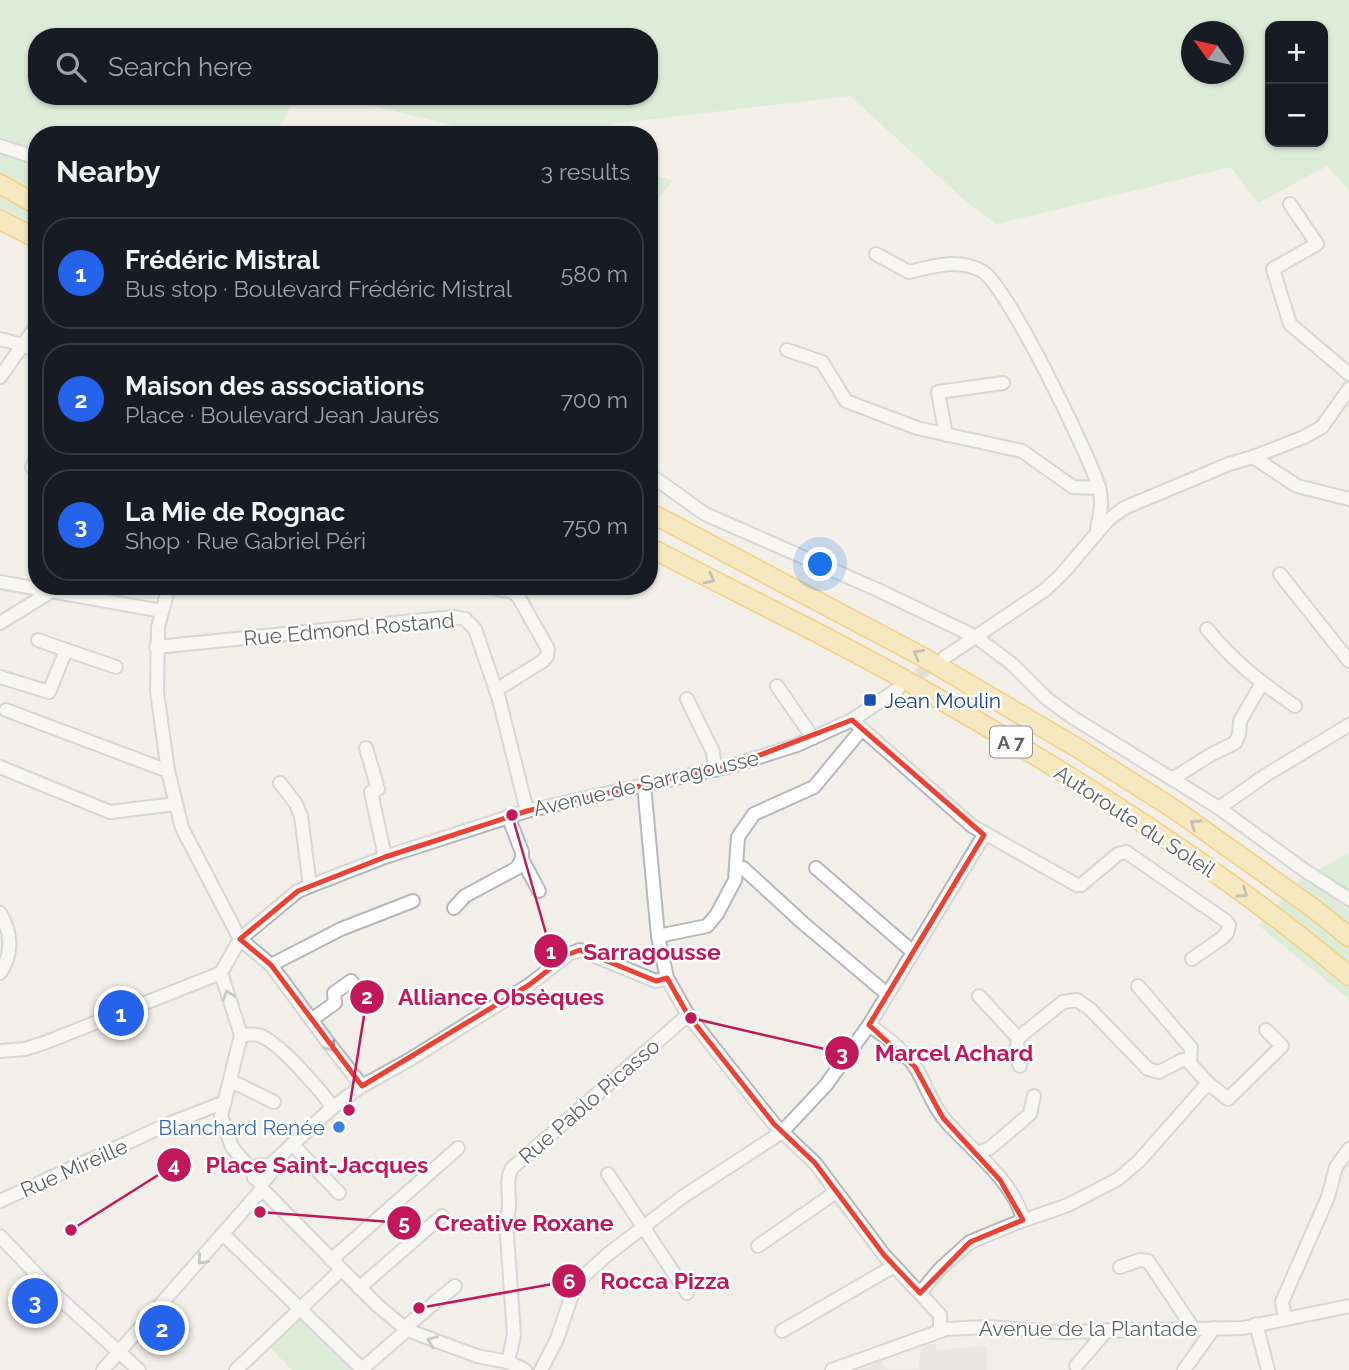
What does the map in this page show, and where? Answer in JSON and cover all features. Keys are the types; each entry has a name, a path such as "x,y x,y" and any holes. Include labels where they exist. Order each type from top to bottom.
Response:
{"highway":[{"path":"0,186 28,200"},
{"path":"0,222 28,235"},
{"name":"Autoroute du Soleil","path":"658,517 921,656 1081,750 1177,811 1313,908 1349,937"},
{"name":"Autoroute du Soleil","path":"658,552 916,686 1044,761 1164,836 1288,925 1349,976"}],"street":[{"path":"0,146 28,155"},
{"path":"1290,204 1317,243 1273,269 1290,324 1349,374"},
{"path":"876,254 909,272 940,265 962,264 984,272 1011,307 1061,404 1099,488 1102,510 1095,534"},
{"path":"0,377 28,338"},
{"path":"0,340 28,347"},
{"path":"788,350 822,362 846,401 917,428 1022,451 1073,487 1099,488"},
{"path":"946,435 937,392 1003,383"},
{"path":"944,658 1045,590 1108,520 1124,508 1229,464 1304,437 1322,427 1349,389"},
{"path":"1253,457 1297,486 1349,499"},
{"path":"658,480 705,514 878,590 976,637 1012,664 1046,698 1064,711 1219,808 1349,899"},
{"path":"1280,574 1349,661"},
{"path":"0,582 28,587"},
{"path":"0,623 46,595"},
{"path":"74,595 162,611"},
{"path":"166,595 156,646 157,692 175,804 182,828 240,939 271,965 362,1086"},
{"path":"496,691 547,656 548,649 517,595"},
{"name":"Rue Edmond Rostand","path":"156,646 454,617 465,619 475,629 496,691 527,811"},
{"path":"1208,629 1229,656 1296,706"},
{"path":"38,640 116,667"},
{"path":"0,677 49,692 66,650"},
{"path":"1172,779 1235,743 1240,721 1262,683"},
{"path":"777,686 813,738"},
{"name":"Avenue de Sarragousse","path":"220,973 240,939 298,891 385,857 508,816 715,770 857,725 898,689"},
{"path":"688,699 713,752 715,770"},
{"path":"6,710 169,771"},
{"path":"658,936 707,926 717,914 735,880 738,837 748,820 754,814 814,787 857,725 984,835 1005,843 1080,886 1118,854 1126,852 1229,925 1222,938 1192,959"},
{"path":"1219,808 1266,775 1349,725"},
{"path":"366,748 378,789 371,792 385,857"},
{"path":"0,767 110,811 175,804"},
{"path":"280,783 296,804 301,816 310,886"},
{"path":"644,785 658,936 667,978 688,1015 782,1132 815,1163 894,1266 940,1315 940,1331"},
{"path":"508,816 522,852 522,859 539,891"},
{"path":"541,1370 557,1339 576,1283 642,1227 720,1171 782,1132 826,1085 869,1025 984,835"},
{"path":"454,908 465,896 517,868 522,859"},
{"path":"743,868 887,994"},
{"path":"816,868 913,952"},
{"path":"271,965 341,929 413,901"},
{"path":"0,913 10,941 10,957 0,973"},
{"path":"258,1181 269,1177 268,1167 333,1107 362,1086 529,985 569,954 580,950 656,981 667,978"},
{"path":"0,1051 25,1049 44,1043 220,973 241,1035 221,1116 232,1147 258,1181 331,1260 407,1330 477,1356 526,1370"},
{"path":"311,1020 335,1003 334,993 351,981 369,1005"},
{"path":"1138,986 1191,1048 1190,1062"},
{"path":"979,996 1018,1038"},
{"path":"1020,1066 1016,1056 1018,1038 1063,1002 1077,1000 1090,1009 1148,1069 1159,1072 1182,1060 1190,1062 1208,1083 1228,1099 1282,1046 1266,1030"},
{"name":"Rue Pablo Picasso","path":"502,1361 514,1335 506,1222 511,1209 508,1174 688,1015"},
{"path":"869,1025 900,1050 915,1067 943,1118 977,1153 1020,1207 1023,1220"},
{"path":"241,1035 257,1035 268,1040 303,1073 333,1107"},
{"path":"231,1081 274,1102"},
{"path":"920,1293 940,1269 970,1242 1068,1205 1118,1180 1139,1161 1208,1083"},
{"path":"977,1153 990,1148 1030,1114 1034,1096"},
{"name":"Rue Mireille","path":"0,1201 168,1124 225,1102"},
{"path":"292,1144 339,1193"},
{"path":"331,1260 458,1148"},
{"path":"1286,1318 1282,1302 1328,1197 1336,1167 1349,1149"},
{"path":"608,1174 687,1293"},
{"path":"103,1370 224,1235 258,1181"},
{"path":"758,1246 836,1192"},
{"path":"359,1288 442,1216"},
{"path":"224,1235 362,1368 455,1286"},
{"path":"0,1237 58,1297 139,1370"},
{"path":"1120,1267 1140,1259 1148,1261 1194,1328"},
{"path":"782,1331 894,1266"},
{"path":"236,1370 341,1270"},
{"name":"Avenue de la Plantade","path":"832,1370 946,1329 987,1327 1059,1332 1243,1328 1349,1306"},
{"path":"1256,1324 1268,1370"},
{"path":"1184,1370 1214,1328"},
{"path":"1076,1366 1107,1329"}],"highlighted area":[{"path":"852,720 984,835 869,1025 915,1067 943,1118 1000,1180 1023,1220 970,1242 920,1293 884,1255 815,1163 774,1124 688,1015 667,978 656,981 580,950 569,954 529,985 362,1086 271,965 240,939 298,891 385,857 527,811 731,766"}],"shaded area":[{"path":"935,1343 937,1350 987,1346 987,1370 860,1370 882,1361 885,1369 919,1369 923,1345"}],"green space":[{"path":"0,0 1349,0 1349,190 1327,166 1258,203 1231,167 996,224 961,197 850,96 609,126 456,126 369,105 658,105 658,28 28,28 28,105 291,105 281,126 28,126 28,239 0,222"},
{"path":"658,176 673,180 658,199"},
{"path":"1349,853 1349,999 1258,925 1298,881"},
{"path":"301,1316 353,1370 292,1370 269,1346"}],"tunnel":[{"path":"903,685 940,660"}],"place":[{"name":"Jean Moulin","path":"870,700"},
{"name":"Sarragousse","path":"512,815"},
{"name":"Frédéric Mistral","path":"121,1013"},
{"name":"Marcel Achard","path":"691,1018"},
{"name":"Alliance Obsèques","path":"349,1110"},
{"name":"Blanchard Renée","path":"339,1127"},
{"name":"Creative Roxane","path":"260,1212"},
{"name":"Place Saint-Jacques","path":"71,1230"},
{"name":"La Mie de Rognac","path":"35,1301"},
{"name":"Rocca Pizza","path":"419,1308"},
{"name":"Maison des associations","path":"162,1328"}]}
